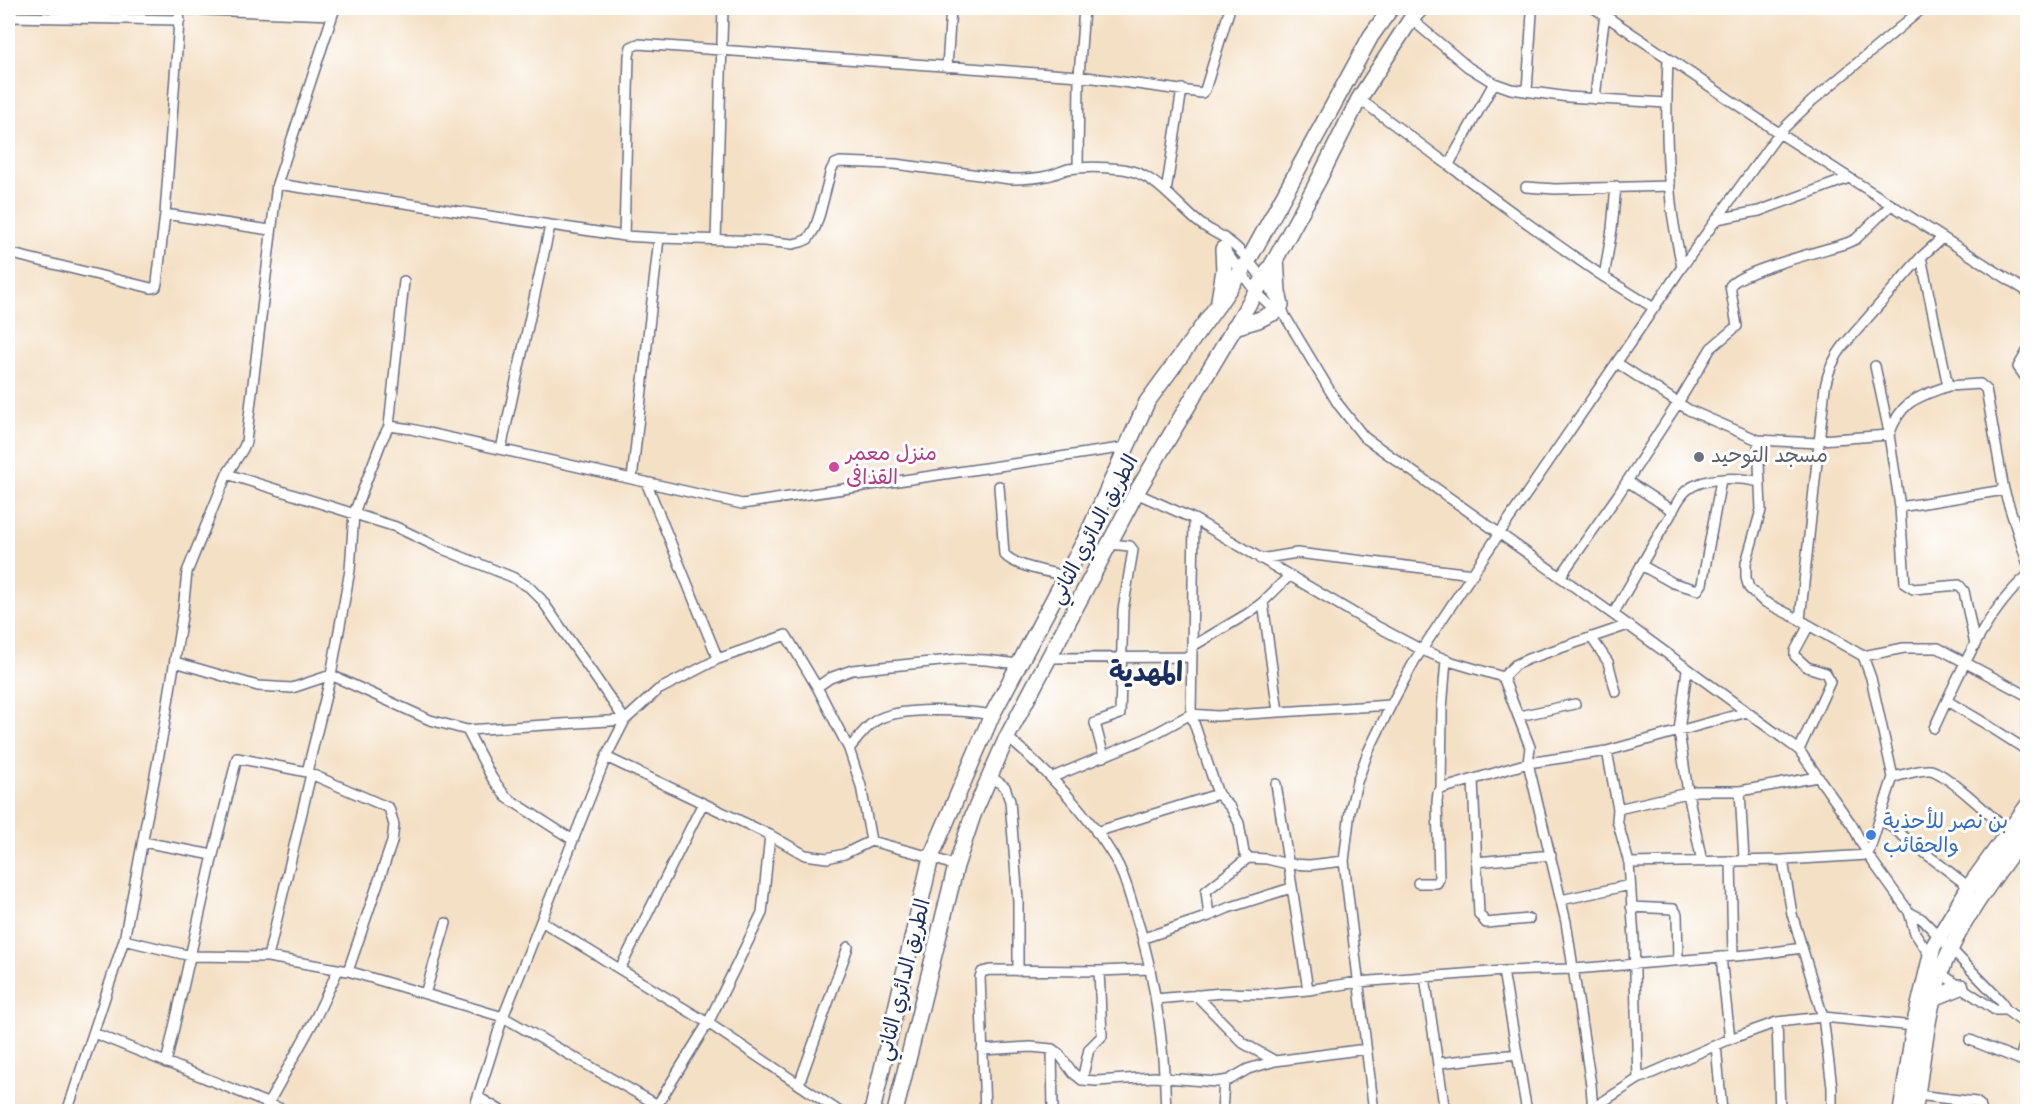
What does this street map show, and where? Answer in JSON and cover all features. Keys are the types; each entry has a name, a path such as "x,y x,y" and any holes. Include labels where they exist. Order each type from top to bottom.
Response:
{"main road":[{"name":"الطريق الدائري الثاني","path":"872,1112 931,857 992,715 1067,576 1147,402 1244,266 1371,36 1391,8"},
{"name":"الطريق الدائري الثاني","path":"894,1112 956,866 973,815 1007,737 1136,493 1276,258 1359,99 1416,13"},
{"path":"1218,305 1224,270 1223,249"},
{"path":"1234,327 1280,311 1276,258"},
{"path":"1901,1112 1914,1026 1930,957 1938,936 1969,887 2028,806"},
{"path":"1914,1112 1929,1018 1950,949 1969,915 2028,830"},
{"path":"1934,998 1961,987"}],"street":[{"path":"8,252 151,288 156,287 165,214 180,8 333,11 277,184 246,442 227,474 187,572 175,662 124,940 67,1112"},
{"path":"716,240 723,8"},
{"path":"947,67 951,8"},
{"path":"1078,168 1079,76 1084,8"},
{"path":"624,236 629,56 631,47 638,44 1079,76 1198,93 1205,90 1230,8"},
{"path":"1594,8 1779,134 2028,292"},
{"path":"1374,1112 1344,861 1350,812 1357,782 1368,752 1391,705 1422,650 1499,534 1682,267 1779,134 1812,101 1923,8"},
{"path":"1416,13 1468,67 1494,83 1512,89 1595,99 1666,103"},
{"path":"1527,91 1532,13"},
{"path":"1595,99 1605,15"},
{"path":"8,17 180,20"},
{"path":"1668,58 1666,103 1670,186 1682,267"},
{"path":"1449,164 1494,83"},
{"path":"1166,192 1182,89"},
{"path":"1359,99 1497,202 1604,277 1654,308"},
{"path":"277,184 624,236 793,244 808,239 820,213 831,170 835,164 840,162 895,164 1010,179 1048,176 1078,168 1109,168 1134,171 1145,176 1197,221 1230,242 1244,266 1280,311 1338,404 1364,437 1799,750 1852,825 1868,855 1909,912 1915,933 1930,957 1942,972 1961,987 1995,1010 2006,1010"},
{"path":"1717,219 1759,210 1849,178"},
{"path":"1604,277 1616,186"},
{"path":"1526,187 1555,189 1670,186"},
{"path":"1560,577 1627,481 1714,344 1737,326 1731,283 1771,267 1856,239 1891,205"},
{"path":"165,214 270,230"},
{"path":"501,449 550,226"},
{"path":"1216,234 1223,249 1244,266"},
{"path":"632,479 659,238"},
{"path":"1799,750 1830,682 1826,674 1807,667 1795,656 1805,622 1825,387 1833,360 1921,257 1942,238"},
{"path":"1921,257 1948,386"},
{"path":"267,957 331,675 350,570 354,513 381,440 389,426 404,281"},
{"path":"2028,350 2018,367 2028,381"},
{"path":"1617,363 1678,403 1712,421 1758,440 1820,442 1889,435"},
{"path":"1875,366 1900,507 1905,584 1913,589 1959,585 1964,591 1975,645"},
{"path":"1889,435 1895,417 1905,405 1948,386 1980,384 1986,389 2004,490 2028,565"},
{"path":"389,426 411,429 742,504 1127,447"},
{"path":"1758,440 1761,510 1746,563 1747,584 1751,592 1763,601 1805,622 1863,656 1871,678 1893,777 1868,855"},
{"path":"227,474 396,526 440,548 512,577 529,587 541,599 625,720"},
{"path":"1613,614 1687,491 1694,486 1721,480 1744,478 1760,482"},
{"path":"1641,565 1673,583 1698,590 1702,584 1721,480"},
{"path":"1627,481 1673,511"},
{"path":"646,482 718,659"},
{"path":"999,486 1004,554 1012,561 1067,576"},
{"path":"1900,507 2004,490"},
{"path":"1136,493 1194,519 1289,576 1422,650 1446,660 1503,677"},
{"path":"1194,519 1191,714 1218,794 1231,808 1239,823 1244,853 1248,858"},
{"path":"1104,757 1095,723 1120,714 1123,610 1133,550 1130,546 1109,544"},
{"path":"1260,559 1297,553 1473,574"},
{"path":"1934,728 1975,645 2004,597 2028,575"},
{"path":"1193,646 1263,602 1289,576"},
{"path":"1263,602 1278,712"},
{"path":"1503,677 1515,665 1528,658 1628,625"},
{"path":"473,1112 503,1017 606,757 625,720 658,690 718,659 786,635 817,687 849,749 861,786 872,841"},
{"path":"1591,637 1608,662 1616,692"},
{"path":"1863,656 1904,648 1938,648 2028,696"},
{"path":"1050,658 1192,657"},
{"path":"817,687 830,678 852,670 960,659 1018,664"},
{"path":"1442,789 1442,709 1446,660"},
{"path":"175,662 258,686 292,688 331,675 430,720 467,730 625,720"},
{"path":"1687,669 1679,731 1688,793 1702,862"},
{"path":"1503,677 1530,747 1528,763 1551,855 1574,969 1592,1085 1591,1111"},
{"path":"1947,701 2028,751"},
{"path":"1519,716 1575,704"},
{"path":"1053,777 1145,740 1191,714 1217,716 1391,705"},
{"path":"849,749 875,721 897,714 951,710 992,715"},
{"path":"1418,883 1437,883 1439,879 1437,802 1438,793 1442,789 1528,763 1607,751 1748,712"},
{"path":"467,730 492,778 506,797 573,840"},
{"path":"1007,737 1053,777 1116,860 1125,880 1144,938 1155,986 1165,1079 1166,1112"},
{"path":"1607,751 1618,809 1617,820 1629,863 1638,1079"},
{"path":"606,757 770,835 805,855 820,859 844,854 872,841 956,866"},
{"path":"166,1063 237,758 309,773 389,808 394,825 392,842 343,970 269,1102"},
{"path":"1893,777 1933,771 1948,780 2008,831"},
{"path":"990,776 1005,787 1010,801 1018,901 1018,971"},
{"path":"1618,809 1688,793 1740,791 1818,777"},
{"path":"1473,780 1479,914 1486,922 1530,920"},
{"path":"1276,784 1308,990"},
{"path":"1740,791 1744,860"},
{"path":"1096,832 1218,794"},
{"path":"620,969 703,803"},
{"path":"1881,819 1969,887"},
{"path":"655,1108 708,1023 762,913 770,835"},
{"path":"143,842 213,855"},
{"path":"1476,862 1551,855"},
{"path":"1629,863 1783,860 1868,855"},
{"path":"1209,916 1206,891 1248,858 1310,865 1344,861"},
{"path":"1783,860 1792,914 1823,1017 1832,1087 1832,1112"},
{"path":"1731,861 1733,956"},
{"path":"1561,900 1630,885"},
{"path":"1144,938 1291,888"},
{"path":"1631,907 1674,909 1677,914 1678,960"},
{"path":"1909,912 1922,919 2001,1001 2006,1010 2028,1028 2024,1061 1970,1040"},
{"path":"541,921 708,1023 840,1112"},
{"path":"425,994 446,923"},
{"path":"124,940 191,956 267,957 343,970 503,1017 655,1108 670,1112"},
{"path":"799,1084 848,947"},
{"path":"1156,999 1196,995 1265,994 1358,982 1503,971 1574,969 1802,948"},
{"path":"1721,957 1730,1039"},
{"path":"985,1112 981,974 990,970 1150,969"},
{"path":"1082,1080 1089,1049 1102,1036 1099,971"},
{"path":"1503,971 1527,1112"},
{"path":"1425,977 1445,1112"},
{"path":"1196,995 1243,1043 1275,1061"},
{"path":"1591,1111 1638,1079 1730,1039 1777,1022 1823,1017 1914,1026"},
{"path":"1777,1022 1780,1112"},
{"path":"94,1032 290,1112"},
{"path":"1716,1045 1722,1112"},
{"path":"982,1050 1031,1047 1052,1049 1082,1080 1154,1077 1224,1081 1248,1069 1275,1061 1366,1049"},
{"path":"1052,1049 1053,1112"},
{"path":"1438,1063 1516,1054"},
{"path":"1222,1112 1224,1081"},
{"path":"1917,1095 1976,1102 1980,1105 1982,1112"},
{"path":"478,1097 503,1112"}],"place":[{"name":"مسجد التوحيد","path":"1699,457"},
{"name":"منزل معمر القذافى","path":"834,467"},
{"name":"بن نصر للأحذية والحقائب","path":"1871,835"}],"district":[{"name":"المهدية","path":"1146,674"}]}
